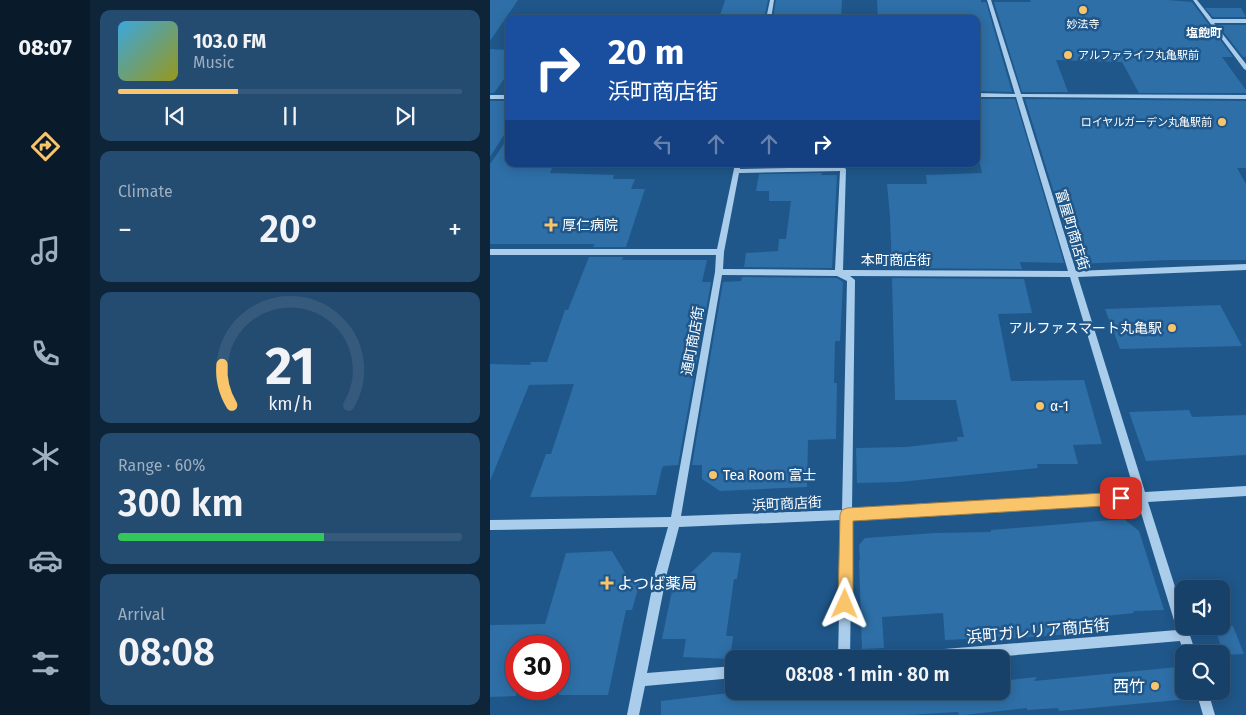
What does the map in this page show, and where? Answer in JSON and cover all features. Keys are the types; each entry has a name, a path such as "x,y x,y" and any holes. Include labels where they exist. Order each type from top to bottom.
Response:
{"street":[{"path":"769,15 772,0"},
{"name":"富屋町商店街","path":"989,0 1175,606"},
{"path":"1195,0 1246,68"},
{"path":"1211,21 1246,21"},
{"path":"980,94 1246,97"},
{"path":"490,97 505,97"},
{"path":"737,168 843,169 839,273 851,280 844,650"},
{"name":"通町商店街","path":"674,522 720,272 720,252 737,168"},
{"path":"490,252 720,252"},
{"name":"本町商店街","path":"720,272 1072,274 1246,267"},
{"name":"浜町商店街","path":"490,525 674,522 847,515 1246,491"},
{"path":"634,715 661,573 674,522"},
{"name":"富屋町商店街","path":"1184,635 1187,645"},
{"name":"浜町ガレリア商店街","path":"1003,650 1184,635"},
{"path":"640,680 725,673"},
{"path":"1205,700 1209,715"}],"building":[{"path":"490,0 518,0 508,15 505,15 505,19 490,41"},
{"path":"725,0 768,0 765,15 720,15"},
{"path":"776,0 842,0 841,15 774,15"},
{"path":"877,0 981,0 981,2 986,2 1012,92 980,91 980,15 878,15"},
{"path":"1030,0 1167,0 1192,2 1233,57 1222,57 1246,90 1246,93 1139,93 1122,62 1056,60 1068,92 1022,92 994,2 1031,2"},
{"path":"1205,8 1241,8 1246,17 1213,17"},
{"path":"1218,25 1246,25 1246,57 1243,57"},
{"path":"490,49 505,50 505,78 494,93 490,93"},
{"path":"980,99 1015,99 1064,263 1020,262 1022,269 892,268 887,184 927,184 926,175 982,173 980,164"},
{"path":"1025,99 1246,101 1246,168 1237,168 1246,184 1246,260 1169,260 1076,264"},
{"path":"490,101 505,101 505,133 490,157"},
{"path":"505,143 505,167 553,167 550,173 614,175 613,179 635,179 631,189 645,189 626,247 593,247 595,244 490,244 490,164"},
{"path":"822,173 821,175 837,175 832,268 744,267 746,253 778,251 779,239 786,239 791,201 769,201 769,191 756,191 759,174"},
{"path":"589,257 623,257 622,260 707,260 702,282 711,282 678,465 664,466 662,468 656,495 530,497 546,454 551,454 574,384 529,385 490,481 490,364 530,365 531,362 547,362 565,310 568,310"},
{"path":"742,277 837,278 843,282 840,341 835,341 834,383 837,383 836,439 808,440 807,487 720,491 702,479 702,465 692,465 723,282 741,281"},
{"path":"892,278 1024,279 1032,313 998,314 1011,381 1084,380 1102,444 1073,445 1078,464 1037,464 1038,468 899,482 857,483 856,448 906,447 958,441 957,437 964,437 956,400 895,400"},
{"name":"アルファスマート丸亀駅","path":"1220,305 1242,346 1120,349 1105,309"},
{"path":"1189,410 1192,417 1246,415 1246,455 1146,461 1129,412"},
{"path":"1124,519 1139,531 1164,610 1133,611 1134,613 1078,619 1071,629 1071,634 1006,639 1006,637 945,640 943,613 882,617 884,648 862,649 859,545 865,538 935,533 991,532 991,530"},
{"path":"612,551 628,578 641,578 632,610 626,610 608,695 570,695 570,635 505,635 505,696 490,697 490,625 545,624 566,553"},
{"path":"713,552 741,553 737,579 734,579 726,636 733,636 731,650 725,650 725,659 683,657 686,639 662,639 674,581 682,581"},
{"path":"1230,626 1233,626 1244,654 1230,655 1230,645 1221,645 1217,635 1230,635"},
{"path":"1175,667 1175,700 1178,700 1059,711 1058,708 1027,710 1027,708 964,715 959,715 958,712 907,715 661,715 661,701 725,693 725,700 1010,700 1010,680 1037,677 1034,681"}],"place":[{"name":"妙法寺","path":"1083,10"},
{"name":"アルファライフ丸亀駅前","path":"1068,55"},
{"name":"ロイヤルガーデン丸亀駅前","path":"1222,122"},
{"name":"厚仁病院","path":"551,225"},
{"name":"アルファスマート丸亀駅","path":"1172,328"},
{"name":"α-1","path":"1040,406"},
{"name":"Tea Room 富士","path":"713,475"},
{"name":"よつば薬局","path":"607,583"},
{"name":"西竹","path":"1155,686"}],"district":[{"name":"塩飽町","path":"1204,33"}],"route":[{"path":"845,604 847,515 1121,498"}]}
